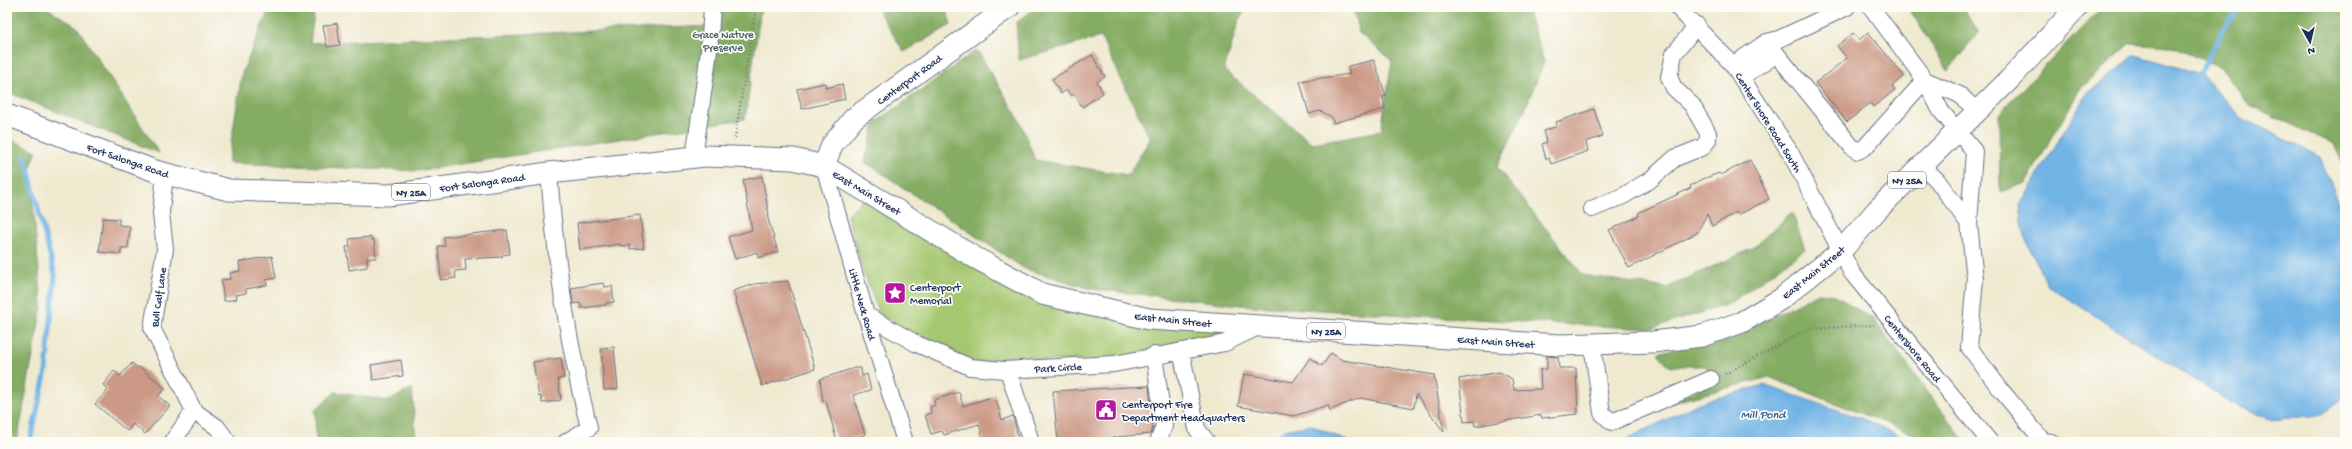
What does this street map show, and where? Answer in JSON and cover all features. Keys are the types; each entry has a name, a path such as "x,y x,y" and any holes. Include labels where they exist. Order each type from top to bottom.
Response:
{"main road":[{"name":"Centerport Road","path":"824,166 832,145 854,118 1009,7"},
{"name":"East Main Street","path":"824,166 974,257 1042,294 1149,319 1258,328 1560,345 1653,342 1702,336 1742,322 1781,299 1841,251 1877,210 2010,79 2077,7"},
{"name":"Fort Salonga Road","path":"7,115 165,174 229,190 389,195 549,173 694,157 793,159 824,166"}],"street":[{"path":"694,157 709,51 712,7"},
{"name":"Center Shore Road South","path":"1677,7 1696,25 1737,71 1790,152 1841,251"},
{"path":"1737,71 1772,48 1779,39 1847,7"},
{"path":"1871,7 1925,80 1941,111 1974,151 1969,224 1975,279 1969,347 2001,390 2043,441 2051,442"},
{"path":"1592,208 1623,196 1650,180 1675,158 1703,147 1708,140 1708,133 1692,105 1674,88 1669,77 1674,54 1696,25"},
{"path":"1772,48 1852,147 1858,150 1865,147 1925,80"},
{"path":"1925,80 1960,95 1977,111"},
{"name":"Little Neck Road","path":"824,166 866,315 905,442"},
{"path":"1922,166 1937,180 1969,224"},
{"path":"549,173 557,268 565,321 589,428 566,442"},
{"name":"Bull Calf Lane","path":"165,174 161,213 165,249 152,328 194,411 217,427 228,442"},
{"name":"Centershore Road","path":"1841,251 1852,273 1990,442"},
{"name":"Park Circle","path":"866,315 918,344 970,367 1008,370 1114,364 1154,355 1225,343 1258,328"},
{"path":"1592,344 1602,413 1612,422 1711,379"},
{"path":"1181,351 1197,430 1207,442"},
{"path":"1154,355 1164,426 1158,442"},
{"path":"1008,370 1031,442"},
{"path":"172,442 194,411"}],"path":[{"path":"732,157 756,7"},
{"path":"1711,379 1729,373 1808,329 1893,325"}],"green space":[{"path":"7,7 46,7 77,27 159,153 7,92"},
{"name":"Grace Nature Preserve","path":"270,7 315,7 310,43 712,26 711,7 761,7 745,119 417,171 228,163 242,73"},
{"path":"876,7 946,7 951,25 904,52"},
{"path":"1037,7 1247,7 1239,20 1224,70 1312,143 1381,131 1392,61 1359,33 1352,7 1526,7 1544,62 1523,114 1497,167 1583,275 1666,288 1753,248 1792,212 1805,249 1729,304 1649,329 1250,306 1092,289 1025,269 865,162 875,123 977,50 1019,119 1035,160 1128,175 1150,139 1101,37 1019,60 1016,23"},
{"path":"1908,7 1962,7 1979,32 1948,71"},
{"path":"2102,7 2345,7 2345,169 2334,144 2249,105 2220,67 2170,46 2131,43 2080,89 2026,183 2000,192 1999,114"},
{"path":"7,138 37,151 30,169 42,306 17,442 7,442"},
{"path":"864,198 1035,297 1242,331 1227,338 1117,359 974,363 951,349 900,327 879,314 862,267 847,215"},
{"path":"1818,293 1835,295 1873,319 1965,442 1928,442 1918,436 1769,377 1671,403 1713,382 1706,366 1669,366 1658,353 1752,327"},
{"path":"412,388 416,442 316,442 315,410 335,392 389,401"}],"water":[{"path":"2135,55 2201,74 2242,118 2320,157 2345,217 2345,398 2321,415 2270,420 2231,403 2047,285 2024,236 2020,205 2086,95"},
{"name":"Mill Pond","path":"1764,385 1861,418 1912,442 1621,442 1699,403"},
{"path":"1312,425 1349,442 1267,442 1284,430"}],"building":[{"path":"337,23 340,45 327,47 323,26"},
{"path":"1868,32 1904,76 1892,86 1895,90 1873,107 1870,103 1847,122 1815,83 1847,58 1837,46 1853,33 1859,40"},
{"path":"1092,55 1105,77 1097,82 1103,93 1082,107 1074,94 1071,96 1067,90 1061,94 1052,79"},
{"path":"1374,60 1386,96 1383,97 1385,109 1333,123 1332,117 1320,111 1309,114 1300,81 1350,74 1348,66"},
{"path":"825,83 826,88 842,84 845,99 802,109 797,89"},
{"path":"1594,109 1603,136 1586,142 1588,151 1551,164 1549,158 1546,159 1542,144 1547,142 1543,131 1555,127 1557,125 1556,122"},
{"path":"1750,160 1769,199 1738,215 1737,212 1712,226 1707,214 1697,233 1629,268 1609,230 1639,216 1638,213 1691,188 1690,186 1703,179 1719,173 1721,175"},
{"path":"762,176 769,215 767,215 778,252 758,258 757,252 735,259 728,237 752,230 743,180"},
{"path":"640,215 644,248 630,249 630,245 620,246 620,244 580,250 577,223"},
{"path":"103,218 119,219 119,225 130,226 128,248 121,248 121,254 99,252"},
{"path":"507,230 510,254 502,255 502,257 465,259 466,270 455,271 456,278 441,280 438,246 445,246 444,237"},
{"path":"371,237 371,240 374,239 376,258 367,258 367,267 349,270 346,247 350,246 349,239"},
{"path":"272,256 276,278 266,280 267,285 246,289 246,293 236,295 237,299 224,301 221,280 231,279 230,273 240,271 239,262"},
{"path":"788,281 815,369 762,386 733,291 754,284"},
{"path":"603,283 604,287 612,286 614,302 606,303 606,305 581,308 581,303 573,304 571,288"},
{"path":"614,347 618,389 604,390 601,348"},
{"path":"1331,353 1342,360 1434,375 1444,432 1416,394 1414,408 1360,398 1330,410 1328,405 1294,416 1238,406 1244,374 1293,382 1310,358 1322,366"},
{"path":"1547,356 1558,357 1559,368 1576,368 1578,414 1542,418 1541,415 1475,426 1474,421 1464,422 1459,379 1500,372 1512,379 1514,390 1541,389 1540,370 1547,369"},
{"path":"561,358 564,378 558,379 561,400 542,403 541,396 539,397 533,362"},
{"path":"401,360 403,376 373,380 371,365"},
{"path":"132,363 138,368 140,367 165,388 158,396 170,406 145,434 133,424 127,431 95,404 108,390 103,385 114,371 120,376"},
{"path":"855,368 861,368 862,376 867,374 871,390 853,395 865,435 837,442 826,401 823,402 820,379"},
{"path":"1149,386 1153,427 1151,434 1058,442 1053,391"},
{"path":"959,392 963,406 995,396 1002,420 1013,416 1019,442 984,442 979,424 944,435 942,431 931,434 925,415 931,413 930,407 935,405 934,400"}],"waterway":[{"path":"2198,78 2221,32 2240,7"},
{"path":"25,157 55,275 46,371 30,442"}],"place":[{"name":"Centerport Memorial","path":"895,293"},
{"name":"Centerport Fire Department Headquarters","path":"1106,410"}]}
